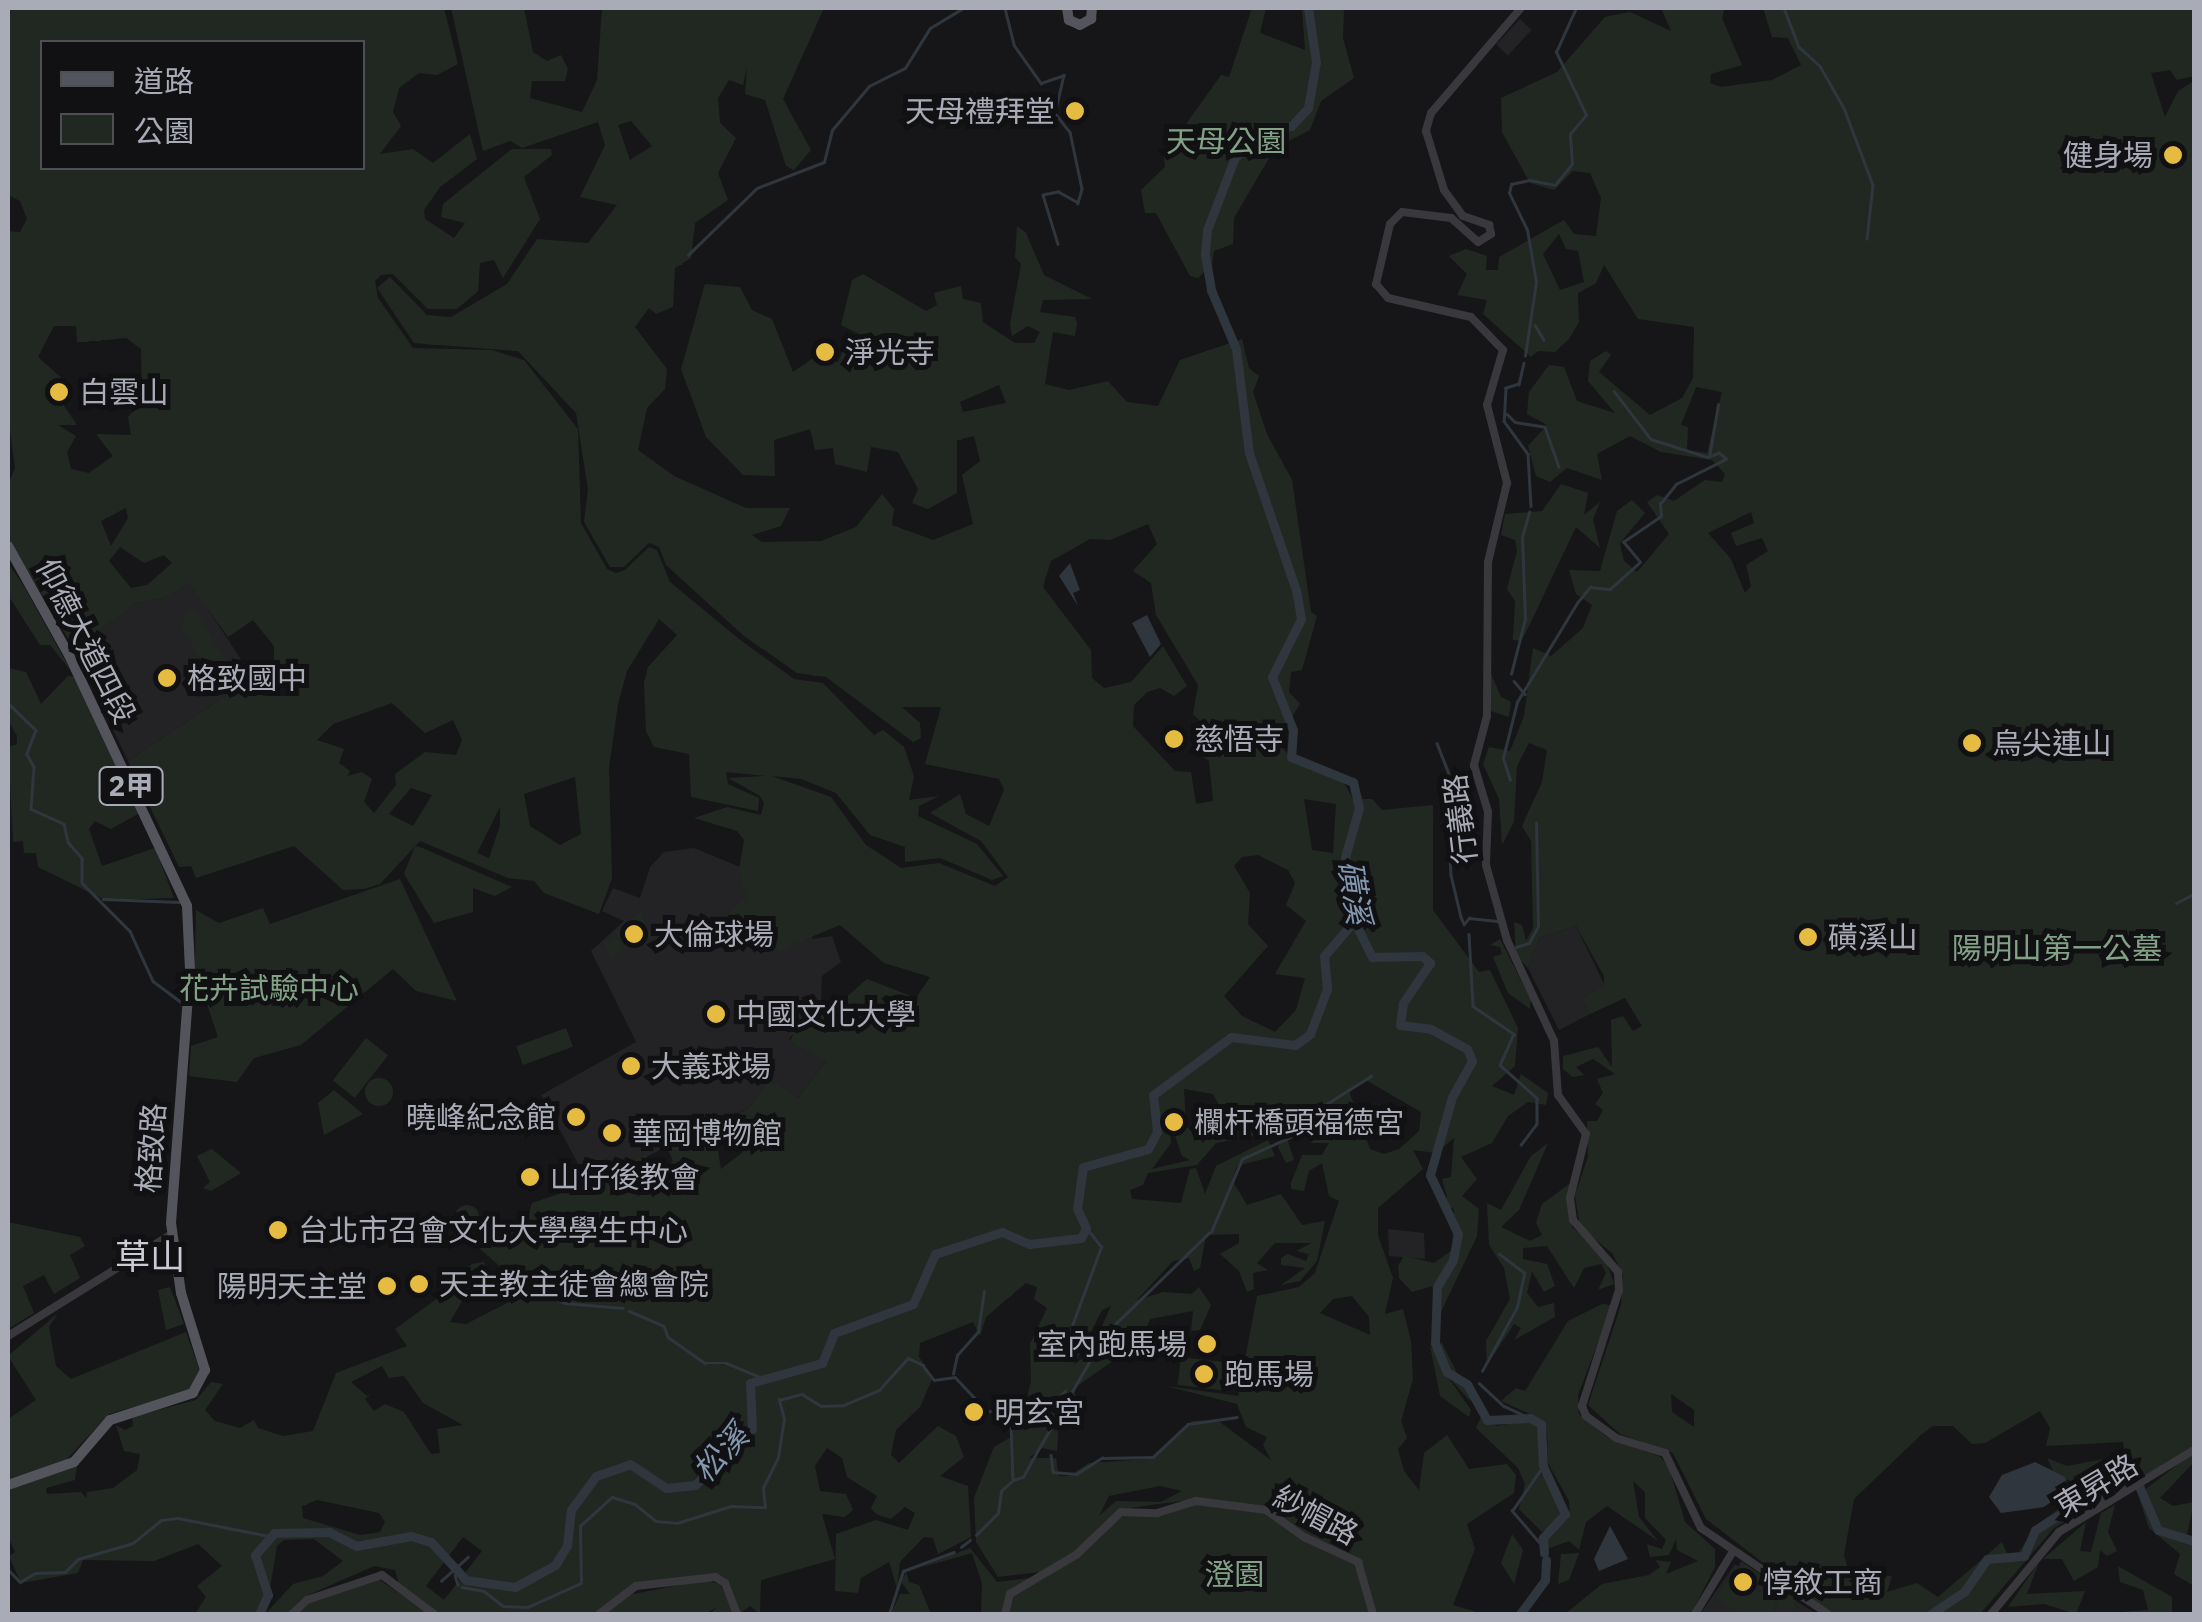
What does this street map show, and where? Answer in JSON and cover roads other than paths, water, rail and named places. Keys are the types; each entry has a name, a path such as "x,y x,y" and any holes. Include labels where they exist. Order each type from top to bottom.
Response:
{"main road":[{"path":"1067,8 1069,20 1080,25 1090,19 1092,8"},
{"name":"仰德大道四段","path":"8,546 70,655 182,892 191,944 184,1044"},
{"name":"格致路","path":"8,1485 74,1462 116,1416 198,1389 206,1364 180,1293 172,1234 184,1044"}],"street":[{"name":"行義路","path":"1521,8 1431,114 1426,130 1444,190 1463,216 1489,225 1491,234 1478,242 1450,218 1402,212 1390,224 1376,284 1388,298 1470,316 1503,350 1486,405 1507,483 1487,570 1487,716 1474,765 1488,812 1483,849 1506,940 1557,1049 1558,1094 1586,1134 1570,1198 1572,1220 1618,1272 1619,1290 1583,1392 1584,1413 1616,1438 1665,1453 1690,1515 1732,1553 1828,1614"},
{"path":"8,1336 172,1234"},
{"name":"東昇路","path":"1991,1614 2059,1532 2194,1450"},
{"name":"紗帽路","path":"1005,1614 1010,1594 1076,1555 1122,1512 1157,1513 1196,1501 1266,1510 1298,1534 1358,1562 1373,1614"},
{"path":"1694,1614 1732,1553"},
{"path":"292,1614 307,1600 382,1575 434,1614"},
{"path":"598,1614 636,1586 715,1576 726,1583 736,1614"}],"waterway":[{"path":"688,255 757,188 824,162 832,130 869,86 905,68 930,28 963,8"},
{"path":"1005,8 1014,45 1041,83 1064,75 1055,113 1070,132 1082,189 1078,203 1058,192 1043,195 1058,244"},
{"name":"磺溪","path":"1308,8 1316,62 1308,108 1291,126 1267,133 1235,157 1207,230 1205,255 1211,290 1236,349 1249,453 1296,590 1301,619 1272,677 1293,730 1291,757 1353,782 1359,808 1345,857 1360,894 1354,921 1372,957 1422,956 1430,963 1403,1003 1400,1025 1431,1029 1467,1049 1472,1061 1452,1097 1430,1175 1458,1234 1453,1260 1437,1287 1435,1343 1447,1372 1467,1384 1487,1420 1530,1418 1541,1424 1543,1466 1565,1514 1543,1538 1544,1553"},
{"path":"1525,356 1536,282 1527,230 1509,193 1511,184 1530,180 1555,185 1572,164 1570,134 1586,115 1556,52 1576,8"},
{"path":"1784,8 1799,47 1820,66 1844,108 1873,185 1867,239"},
{"path":"1535,325 1544,340"},
{"path":"1524,363 1519,384 1506,388 1504,421 1528,454 1531,506"},
{"path":"1614,391 1651,439 1707,457"},
{"path":"1510,780 1503,758 1517,702 1577,603 1590,587 1610,589 1640,562 1623,542 1661,516 1660,504 1676,484 1726,459 1719,453 1709,457 1718,405"},
{"path":"1507,414 1515,422 1545,427 1559,467"},
{"path":"1511,674 1525,619 1522,537 1529,512"},
{"path":"1514,681 1525,694"},
{"path":"8,703 36,730 27,754 34,767 31,809 64,824 68,842 82,858 82,883 130,931 153,981 181,1002"},
{"path":"1437,743 1456,792 1447,804 1451,875 1461,917 1464,924 1469,918 1497,921"},
{"path":"1516,947 1529,943 1538,926 1536,823"},
{"path":"2176,903 2194,894"},
{"path":"103,899 179,902"},
{"name":"松溪","path":"259,1614 268,1595 255,1555 274,1533 329,1532 356,1546 411,1536 431,1542 466,1580 515,1587 555,1565 567,1546 571,1510 596,1476 630,1464 666,1488 695,1485 752,1429 750,1383 822,1363 834,1333 913,1304 935,1254 1002,1232 1029,1244 1081,1238 1086,1228 1077,1209 1083,1167 1148,1149 1157,1132 1153,1095 1231,1037 1295,1045 1310,1034 1327,989 1324,956 1354,921"},
{"path":"1469,934 1473,1006 1514,1034 1500,1065 1537,1098 1537,1124 1521,1145"},
{"path":"1309,1115 1371,1076"},
{"path":"1211,1232 1242,1159 1312,1127"},
{"path":"1070,1331 1101,1247 1086,1228"},
{"path":"1038,1450 1106,1333 1209,1233"},
{"path":"1482,1371 1517,1307 1524,1273 1499,1254"},
{"path":"531,1289 565,1303 623,1308"},
{"path":"953,1374 957,1355 978,1332 984,1291"},
{"path":"629,1311 664,1326 668,1337 705,1363 726,1363 758,1376"},
{"path":"462,1587 484,1591 503,1606 528,1607 581,1583 580,1526 612,1497 635,1504 656,1521 677,1523 731,1506 765,1507 763,1488 778,1457 784,1419 779,1400 802,1394 821,1406 844,1405 879,1390 908,1358 923,1365"},
{"path":"924,1367 934,1380 955,1377 986,1410"},
{"path":"1479,1383 1504,1406 1530,1418"},
{"path":"1012,1415 1047,1409 1065,1391"},
{"path":"990,1411 1004,1413 1011,1423 1013,1480 1023,1477 1037,1452"},
{"path":"1051,1455 1053,1472 1076,1474 1102,1458 1153,1457 1188,1424 1237,1417"},
{"path":"1541,1545 1512,1511 1543,1466"},
{"path":"976,1535 998,1513 1001,1491 1011,1482"},
{"path":"1931,1614 1964,1592 1987,1559 2024,1556 2035,1530 2078,1503 2110,1496 2124,1482 2139,1486 2158,1530 2194,1541"},
{"name":"松溪","path":"8,1569 20,1582 35,1573 65,1572 78,1559 133,1543 161,1520 178,1518 269,1536"},
{"path":"961,1547 970,1540"},
{"path":"889,1614 903,1571 954,1552"},
{"name":"松溪","path":"441,1581 468,1557"},
{"name":"磺溪","path":"1520,1614 1545,1580 1546,1560"},
{"path":"455,1575 458,1585"}],"place":[{"name":"天母禮拜堂","path":"1075,111"},
{"name":"健身場","path":"2173,155"},
{"name":"淨光寺","path":"825,352"},
{"name":"白雲山","path":"59,392"},
{"name":"格致國中","path":"167,678"},
{"name":"慈悟寺","path":"1174,739"},
{"name":"烏尖連山","path":"1972,743"},
{"name":"大倫球場","path":"634,934"},
{"name":"磺溪山","path":"1808,937"},
{"name":"中國文化大學","path":"716,1014"},
{"name":"大義球場","path":"631,1066"},
{"name":"曉峰紀念館","path":"576,1117"},
{"name":"欄杆橋頭福德宮","path":"1174,1122"},
{"name":"華岡博物館","path":"612,1133"},
{"name":"山仔後教會","path":"530,1177"},
{"name":"台北市召會文化大學學生中心","path":"278,1230"},
{"name":"天主教主徒會總會院","path":"419,1284"},
{"name":"陽明天主堂","path":"387,1286"},
{"name":"室內跑馬場","path":"1207,1344"},
{"name":"跑馬場","path":"1204,1374"},
{"name":"明玄宮","path":"974,1412"},
{"name":"惇敘工商","path":"1743,1582"}],"district":[{"name":"草山","path":"150,1256"}],"park label":[{"name":"天母公園","path":"1226,141"},
{"name":"陽明山第一公墓","path":"2057,948"},
{"name":"花卉試驗中心","path":"269,988"},
{"name":"澄園","path":"1234,1574"}]}
